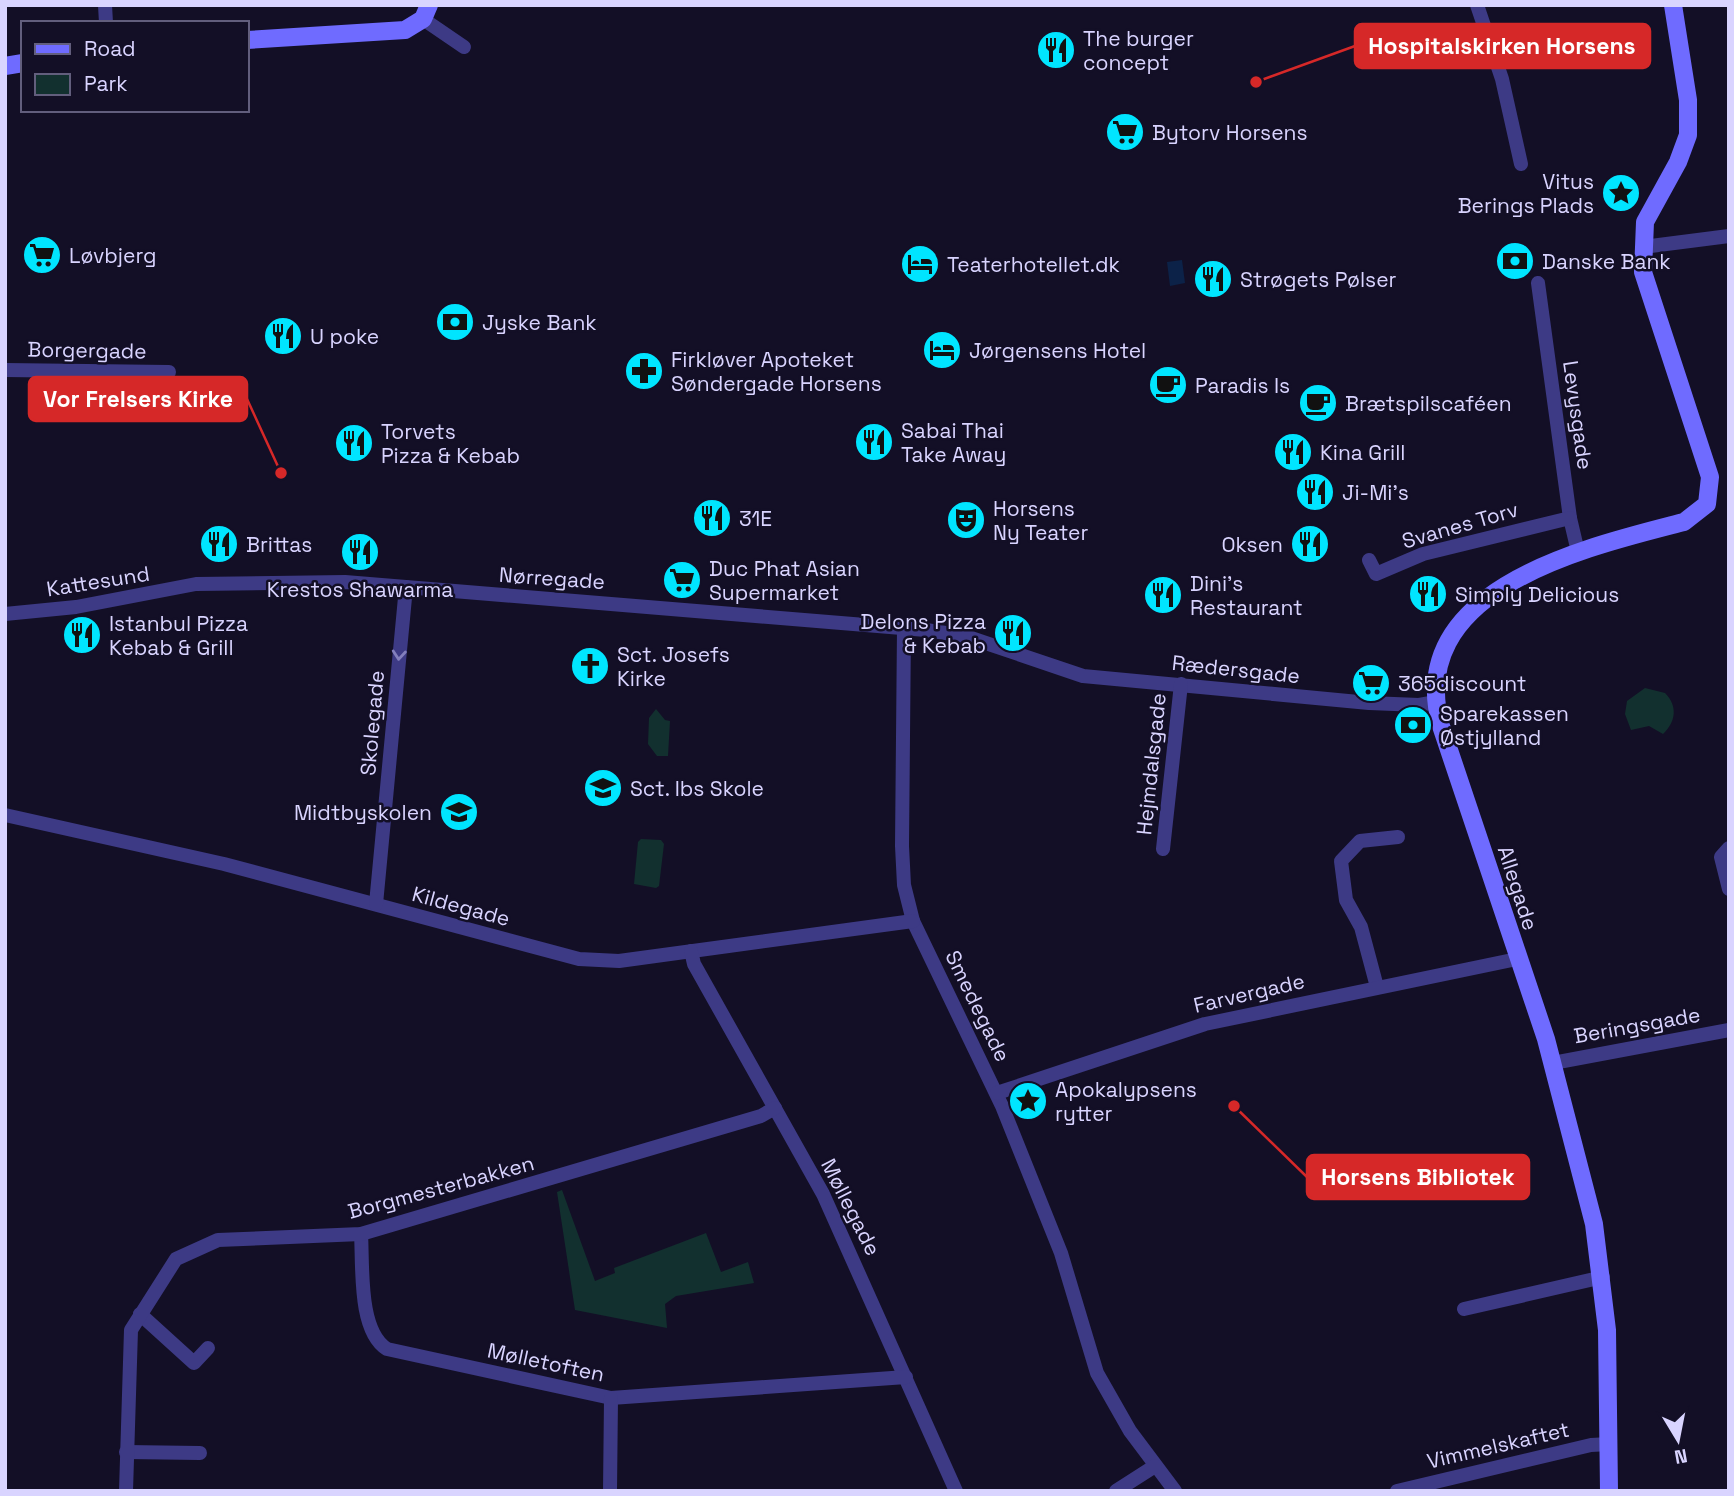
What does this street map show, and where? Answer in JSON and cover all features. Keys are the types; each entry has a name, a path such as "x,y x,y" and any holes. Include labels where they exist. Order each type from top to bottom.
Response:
{"street":[{"path":"1477,5 1502,79 1521,164"},
{"path":"1673,5 1689,120 1686,143 1651,209 1643,247 1729,236"},
{"path":"248,40 405,30 426,12 464,47"},
{"name":"Allegade","path":"1609,1491 1608,1330 1603,1277 1591,1211 1553,1063 1517,959 1436,702 1439,661 1444,645 1458,624 1488,598 1522,576 1578,552 1693,518 1707,504 1707,460 1643,272 1643,247"},
{"name":"Levysgade","path":"1538,283 1570,519 1578,552"},
{"name":"Borgergade","path":"5,370 169,372"},
{"name":"Svanes Torv","path":"1369,560 1376,573 1423,554 1570,519"},
{"name":"Nørregade","path":"196,584 345,582 904,628 965,636 1035,662"},
{"name":"Kattesund","path":"5,614 76,607 196,584"},
{"name":"Skolegade","path":"376,904 406,587"},
{"name":"Smedegade","path":"904,628 902,846 904,885 913,921 997,1093 1061,1253 1097,1373 1130,1431 1175,1491"},
{"name":"Rædersgade","path":"1035,662 1083,676 1369,703 1436,702"},
{"name":"Hejmdalsgade","path":"1163,849 1181,684"},
{"name":"Kildegade","path":"5,815 224,864 579,959 619,961 913,921"},
{"path":"1377,987 1361,927 1346,900 1341,861 1360,841 1398,836"},
{"path":"1729,848 1721,857 1729,889"},
{"name":"Møllegade","path":"691,951 694,964 823,1194 956,1491"},
{"name":"Farvergade","path":"997,1093 1205,1024 1517,959"},
{"name":"Beringsgade","path":"1553,1063 1729,1030"},
{"name":"Borgmesterbakken","path":"125,1491 127,1354 131,1330 176,1259 218,1240 361,1234 761,1116 775,1108"},
{"name":"Mølletoften","path":"361,1234 368,1324 377,1343 387,1349 611,1398 906,1377"},
{"path":"1464,1309 1603,1277"},
{"path":"140,1314 194,1363 208,1348"},
{"path":"610,1491 611,1398"},
{"name":"Vimmelskaftet","path":"1397,1491 1591,1445 1609,1444"},
{"path":"126,1452 201,1453"},
{"path":"1116,1491 1155,1466"}],"green space":[{"path":"1645,688 1665,693 1672,703 1673,719 1663,734 1649,726 1631,730 1625,714 1627,701"},
{"path":"656,709 665,720 670,721 668,756 657,756 648,744 649,718"},
{"path":"641,839 661,840 664,844 659,886 656,888 634,884 638,842"},
{"path":"562,1190 595,1281 615,1273 614,1268 706,1233 721,1272 748,1262 754,1283 676,1296 665,1304 667,1328 575,1310 557,1192"}],"water":[{"path":"1182,260 1185,283 1170,286 1167,262"}],"place":[{"name":"The burger concept","path":"1056,50"},
{"name":"Hospitalskirken Horsens","path":"1256,82"},
{"name":"Bytorv Horsens","path":"1125,132"},
{"name":"Vitus Berings Plads","path":"1621,193"},
{"name":"Løvbjerg","path":"42,255"},
{"name":"Danske Bank","path":"1515,261"},
{"name":"Teaterhotellet.dk","path":"920,264"},
{"name":"Strøgets Pølser","path":"1213,279"},
{"name":"Jyske Bank","path":"455,322"},
{"name":"U poke","path":"283,336"},
{"name":"Jørgensens Hotel","path":"942,350"},
{"name":"Firkløver Apoteket Søndergade Horsens","path":"644,371"},
{"name":"Paradis Is","path":"1168,385"},
{"name":"Brætspilscaféen","path":"1318,403"},
{"name":"Sabai Thai Take Away","path":"874,442"},
{"name":"Torvets Pizza & Kebab","path":"354,443"},
{"name":"Kina Grill","path":"1293,452"},
{"name":"Vor Frelsers Kirke","path":"281,473"},
{"name":"Ji-Mi's","path":"1315,492"},
{"name":"31E","path":"712,518"},
{"name":"Horsens Ny Teater","path":"966,520"},
{"name":"Brittas","path":"219,544"},
{"name":"Oksen","path":"1310,544"},
{"name":"Krestos Shawarma","path":"360,552"},
{"name":"Duc Phat Asian Supermarket","path":"682,580"},
{"name":"Simply Delicious","path":"1428,594"},
{"name":"Dini's Restaurant","path":"1163,595"},
{"name":"Delons Pizza & Kebab","path":"1013,633"},
{"name":"Istanbul Pizza Kebab & Grill","path":"82,635"},
{"name":"Sct. Josefs Kirke","path":"590,666"},
{"name":"365discount","path":"1371,683"},
{"name":"Sparekassen Østjylland","path":"1413,725"},
{"name":"Sct. Ibs Skole","path":"603,788"},
{"name":"Midtbyskolen","path":"459,812"},
{"name":"Apokalypsens rytter","path":"1028,1101"},
{"name":"Horsens Bibliotek","path":"1234,1106"}]}
